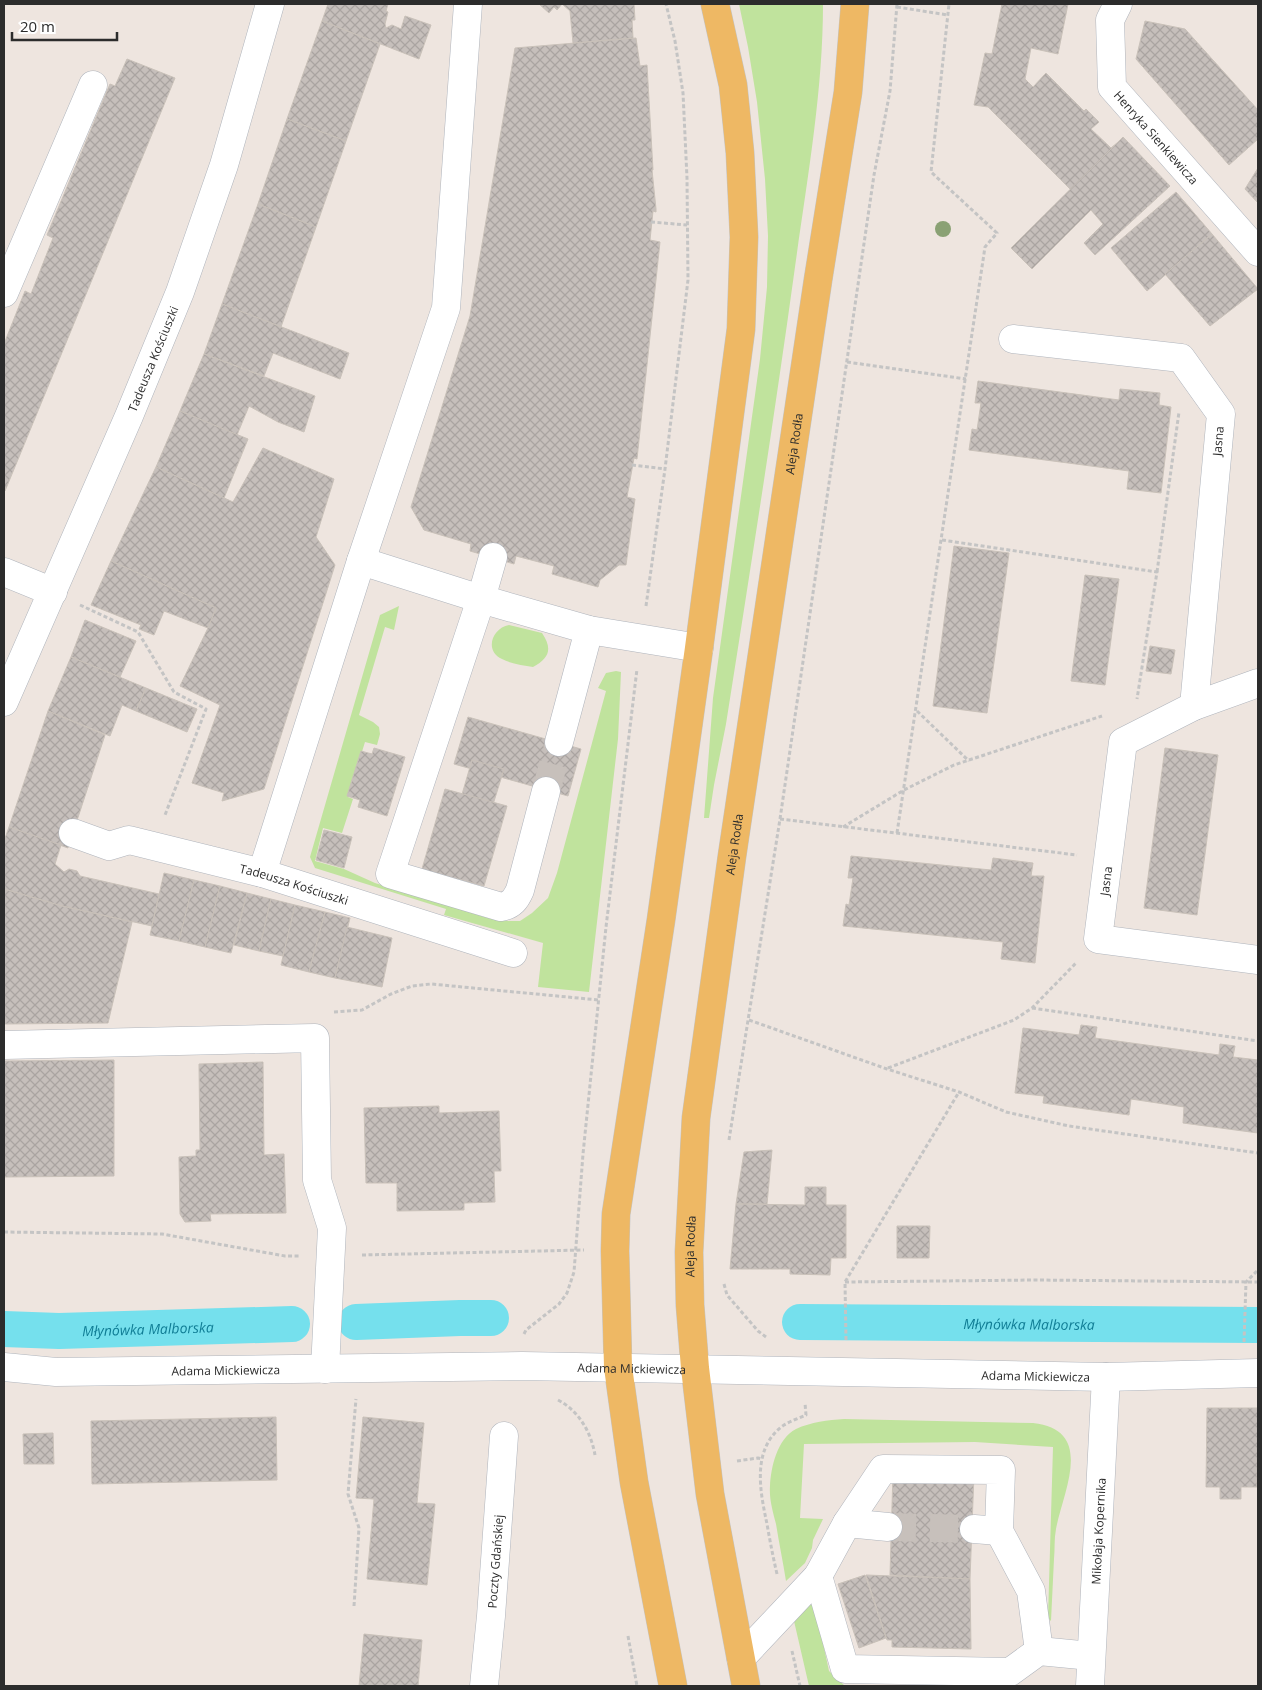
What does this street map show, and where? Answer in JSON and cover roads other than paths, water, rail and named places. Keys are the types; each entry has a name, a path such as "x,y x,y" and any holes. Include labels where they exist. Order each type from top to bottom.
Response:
{"main road":[{"path":"673,1686 634,1482 618,1367 615,1251 616,1214 661,920 741,329 744,238 740,152 733,85 715,4"},
{"name":"Aleja Rodła","path":"746,1686 707,1477 694,1368 689,1252 696,1118 736,827 848,92 855,4"}],"street":[{"name":"Tadeusza Kościuszki","path":"4,702 129,416 180,292 224,165 270,4"},
{"path":"262,873 361,561 446,308 468,4"},
{"name":"Henryka Sienkiewicza","path":"1118,4 1110,20 1112,87 1258,252"},
{"path":"4,293 92,85"},
{"name":"Jasna","path":"1013,339 1181,358 1221,414 1194,706"},
{"path":"492,558 390,874 501,907 508,906 516,898 520,890 546,791"},
{"path":"361,561 480,599 589,630 699,648"},
{"path":"4,572 53,592"},
{"path":"559,742 589,630"},
{"name":"Jasna","path":"1258,683 1194,706 1122,742 1098,939 1258,960"},
{"name":"Tadeusza Kościuszki","path":"72,833 109,846 129,840 262,873 513,953"},
{"path":"4,1045 315,1038 318,1180 332,1228 325,1369"},
{"name":"Adama Mickiewicza","path":"4,1367 56,1372 522,1366 1106,1377 1258,1373"},
{"name":"Mikołaja Kopernika","path":"1090,1686 1106,1377"},
{"name":"Poczty Gdańskiej","path":"484,1686 492,1616 504,1436"},
{"path":"741,1658 818,1576 846,1522 883,1469 1001,1470 986,1530 1031,1591 1039,1651"},
{"path":"846,1522 888,1527"},
{"path":"818,1576 845,1669 1010,1672 1039,1651 1091,1656"}],"waterway":[{"name":"Młynówka Malborska","path":"356,1322 491,1318"},
{"name":"Młynówka Malborska","path":"800,1322 1258,1325"},
{"name":"Młynówka Malborska","path":"4,1329 59,1331 292,1324"}],"tunnel":[{"path":"546,791 559,742"},
{"path":"888,1527 974,1529"}]}
